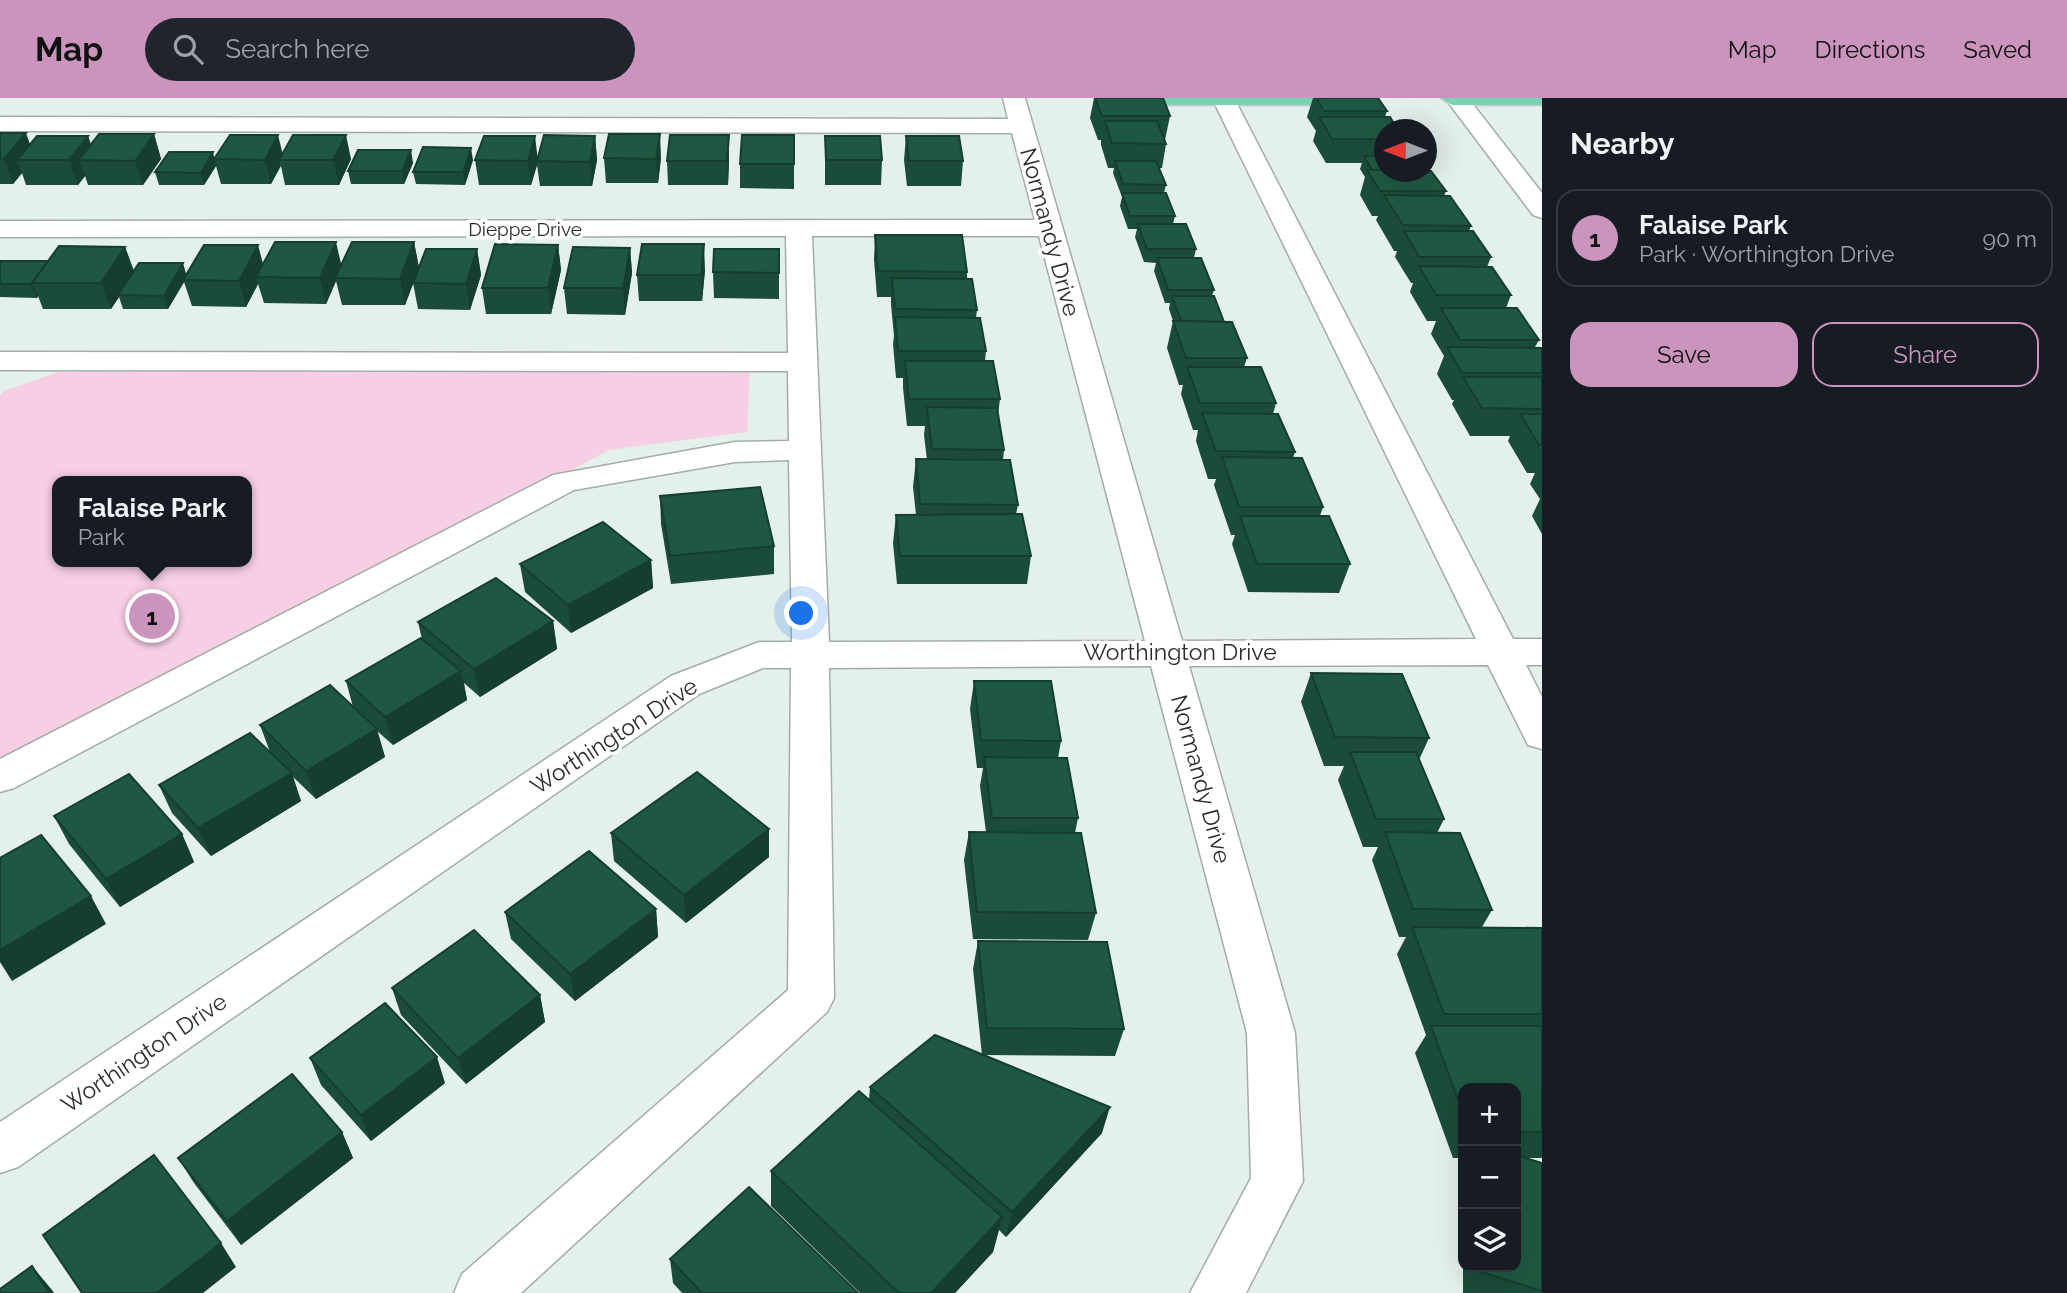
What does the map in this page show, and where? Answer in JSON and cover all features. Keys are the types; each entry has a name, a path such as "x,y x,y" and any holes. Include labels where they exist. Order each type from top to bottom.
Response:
{"main road":[{"path":"1106,98 1334,98"},
{"path":"1454,98 1542,99"}],"street":[{"path":"1223,98 1542,735"},
{"path":"1454,98 1542,210"},
{"path":"0,124 1017,112"},
{"name":"Normandy Drive","path":"1017,112 1271,1033 1276,1181 1217,1293"},
{"name":"Dieppe Drive","path":"0,229 1049,228"},
{"path":"481,1293 811,998 810,652 799,229"},
{"path":"0,361 802,362"},
{"path":"0,777 565,482 736,452 805,450"},
{"name":"Worthington Drive","path":"0,1150 685,685 759,655 810,652 1542,652"}],"shaded area":[{"path":"750,368 747,432 609,450 0,781 0,395 4,391 58,372"}],"building":[{"path":"1095,98 1163,98 1170,116 1102,116"},
{"path":"1316,98 1378,98 1387,111 1324,111"},
{"path":"1319,117 1391,119 1374,119 1374,139 1332,139"},
{"path":"1105,121 1157,121 1166,144 1112,143"},
{"path":"0,133 26,133 4,159 0,159"},
{"path":"99,134 154,134 135,161 79,160"},
{"path":"609,134 660,134 656,159 604,158"},
{"path":"230,135 278,135 265,160 214,159"},
{"path":"293,135 346,135 333,160 279,160"},
{"path":"544,135 595,136 590,162 537,161"},
{"path":"670,135 729,135 727,161 667,161"},
{"path":"742,135 794,135 794,164 740,164"},
{"path":"37,136 88,136 69,160 17,160"},
{"path":"484,136 535,136 528,161 475,160"},
{"path":"825,136 880,136 882,160 826,160"},
{"path":"906,136 959,136 963,161 909,161"},
{"path":"423,147 471,148 463,172 413,172"},
{"path":"358,150 411,150 402,171 348,171"},
{"path":"169,152 213,152 201,173 155,172"},
{"path":"1364,156 1374,156 1372,170"},
{"path":"1115,161 1156,161 1166,185 1123,184"},
{"path":"1367,170 1374,170 1374,181"},
{"path":"1437,179 1446,191 1380,191 1374,182 1437,182"},
{"path":"1122,193 1166,193 1175,216 1130,216"},
{"path":"1384,195 1450,196 1471,226 1403,225"},
{"path":"1138,224 1186,224 1196,249 1147,249"},
{"path":"1404,231 1473,231 1491,257 1419,257"},
{"path":"875,235 962,235 967,272 878,271"},
{"path":"275,242 336,242 320,278 256,277"},
{"path":"352,242 414,242 400,279 335,278"},
{"path":"495,244 558,245 548,288 482,288"},
{"path":"642,244 704,244 701,275 637,275"},
{"path":"204,245 258,245 239,281 183,280"},
{"path":"59,246 125,247 101,283 32,283"},
{"path":"573,247 630,248 623,288 564,288"},
{"path":"426,249 477,249 466,284 413,283"},
{"path":"714,249 779,249 779,273 713,272"},
{"path":"1157,258 1201,258 1214,290 1168,290"},
{"path":"0,261 48,261 31,284 0,284"},
{"path":"139,263 183,263 164,296 118,295"},
{"path":"1419,266 1492,267 1511,295 1436,295"},
{"path":"892,278 972,279 977,310 895,309"},
{"path":"1172,296 1214,296 1224,322 1181,321"},
{"path":"1441,308 1517,308 1539,340 1460,340"},
{"path":"895,317 980,318 986,351 898,351"},
{"path":"1173,321 1232,322 1247,358 1186,358"},
{"path":"1447,347 1542,348 1542,373 1462,373"},
{"path":"905,361 993,361 1000,399 909,399"},
{"path":"1187,367 1261,367 1276,403 1200,403"},
{"path":"1463,377 1542,377 1542,409 1482,408"},
{"path":"927,407 997,408 1004,450 932,449"},
{"path":"1202,413 1278,414 1295,452 1216,451"},
{"path":"1520,414 1542,414 1542,445 1539,445"},
{"path":"1222,457 1302,458 1323,507 1239,507"},
{"path":"916,459 1010,460 1018,505 920,504"},
{"path":"760,487 774,546 670,556 660,496"},
{"path":"1022,514 1031,556 900,556 896,515"},
{"path":"1240,516 1329,516 1350,564 1257,564"},
{"path":"603,522 651,560 568,605 520,564"},
{"path":"496,578 553,621 474,669 418,622"},
{"path":"421,638 461,671 385,717 346,681"},
{"path":"1311,673 1402,674 1429,738 1335,737"},
{"path":"974,681 1051,681 1061,741 981,740"},
{"path":"330,685 377,729 306,771 260,725"},
{"path":"250,733 292,773 198,828 159,785"},
{"path":"1350,752 1416,752 1444,819 1376,819"},
{"path":"984,757 1067,758 1078,818 992,818"},
{"path":"697,772 769,829 684,895 611,833"},
{"path":"129,774 182,834 106,879 54,816"},
{"path":"969,832 1081,833 1096,913 977,912"},
{"path":"1385,832 1460,833 1492,910 1413,909"},
{"path":"41,835 91,896 0,950 0,858"},
{"path":"589,851 656,909 570,974 505,912"},
{"path":"1412,927 1542,928 1542,1014 1444,1014"},
{"path":"474,930 540,995 458,1058 392,988"},
{"path":"978,941 1107,942 1124,1029 987,1028"},
{"path":"385,1003 437,1057 361,1115 310,1058"},
{"path":"1431,1026 1542,1026 1542,1132 1521,1132 1521,1083 1458,1083 1458,1099"},
{"path":"935,1035 1110,1107 1012,1212 870,1087"},
{"path":"292,1074 342,1132 227,1221 178,1158"},
{"path":"859,1091 1002,1217 931,1293 899,1293 771,1171"},
{"path":"154,1155 221,1243 157,1293 82,1293 43,1235"},
{"path":"1521,1157 1542,1163 1542,1291 1482,1272 1521,1272"},
{"path":"749,1187 858,1293 702,1293 670,1259"},
{"path":"32,1266 49,1293 0,1293 0,1289"}],"place":[{"name":"Falaise Park","path":"152,616"}]}
